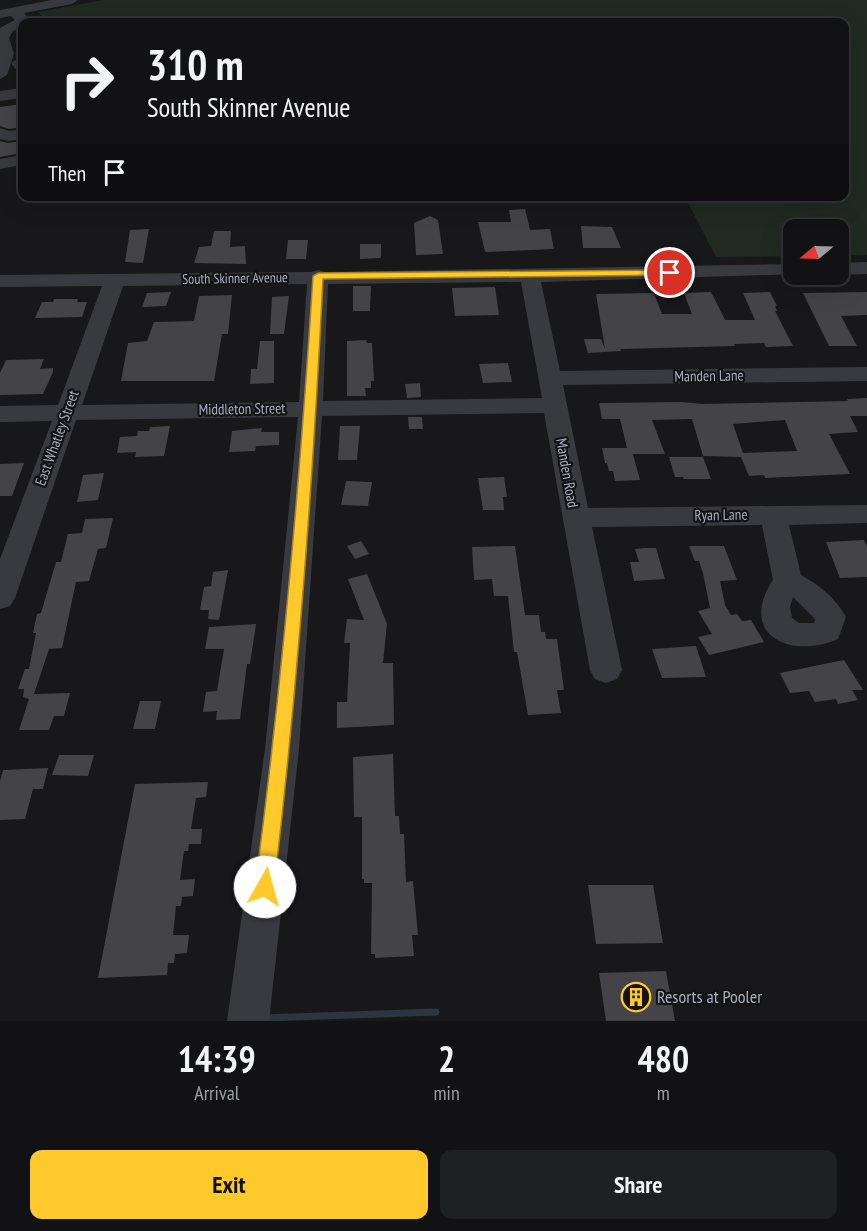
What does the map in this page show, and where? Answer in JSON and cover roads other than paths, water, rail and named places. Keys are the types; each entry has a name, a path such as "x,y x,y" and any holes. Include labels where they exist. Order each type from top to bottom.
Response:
{"street":[{"path":"0,4 24,0"},
{"path":"22,18 72,0"},
{"path":"0,75 1,66 8,54 2,38 7,28 17,20"},
{"path":"0,84 18,81"},
{"path":"0,96 18,99"},
{"path":"0,110 18,101"},
{"path":"0,164 18,161"},
{"path":"849,269 867,268"},
{"name":"South Skinner Avenue","path":"0,281 318,276 530,276 783,270"},
{"path":"248,1021 282,748 311,408 318,276"},
{"name":"Manden Road","path":"530,276 606,670"},
{"name":"East Whatley Street","path":"0,598 115,280"},
{"name":"Manden Lane","path":"551,378 867,374"},
{"name":"Middleton Street","path":"0,414 556,405"},
{"path":"773,514 788,581"},
{"name":"Ryan Lane","path":"575,518 867,514"}],"waterway":[{"path":"264,1018 436,1012"}],"place":[{"name":"Resorts at Pooler","path":"636,997"}]}
